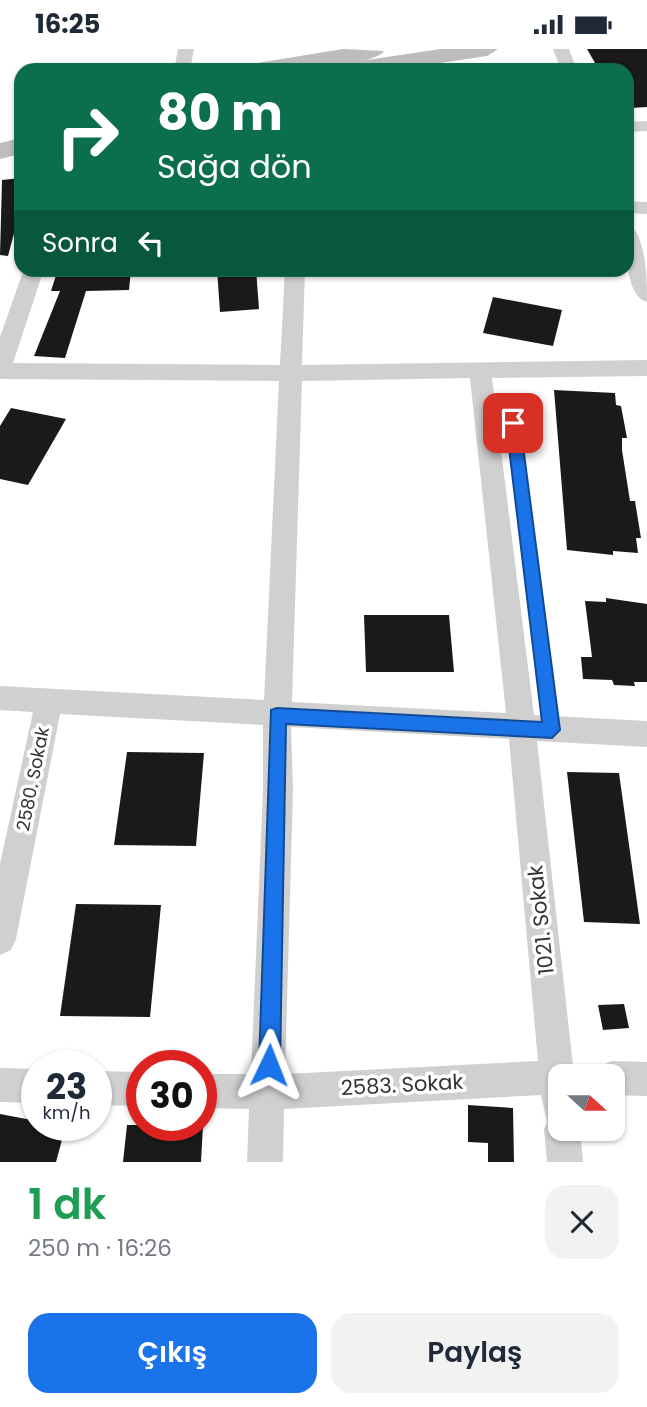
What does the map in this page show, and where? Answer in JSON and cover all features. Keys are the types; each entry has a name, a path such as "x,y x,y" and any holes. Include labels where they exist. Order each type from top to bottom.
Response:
{"main road":[{"path":"301,63 388,49"},
{"path":"393,63 487,49"}],"street":[{"path":"634,255 647,295"},
{"path":"31,277 0,370 289,373 647,368"},
{"path":"265,1162 278,789 277,716 295,277"},
{"name":"1021. Sokak","path":"480,371 537,729 557,1064"},
{"path":"0,698 277,716 647,734"},
{"name":"2580. Sokak","path":"0,939 48,701"},
{"name":"2583. Sokak","path":"217,1091 268,1092 548,1078"},
{"path":"625,1078 647,1079"},
{"path":"0,1085 21,1086"},
{"path":"563,1141 565,1162"}],"lane":[{"path":"510,397 537,729"}],"building":[{"path":"587,49 647,49 647,107 634,108 634,63 595,63"},
{"path":"14,179 14,233 8,256 0,255 2,180"},
{"path":"55,277 130,277 129,290 86,291 65,358 34,356 60,291 51,291"},
{"path":"218,277 257,277 259,309 220,312"},
{"path":"493,297 562,310 553,346 483,333"},
{"path":"554,390 615,393 616,405 621,406 627,438 622,438 622,450 630,501 635,501 641,538 636,538 638,553 613,551 613,555 567,550"},
{"path":"11,408 66,419 28,485 0,479 0,426"},
{"path":"606,598 647,604 647,682 634,682 635,686 614,685 612,680 583,679 581,657 592,657 585,601 606,602"},
{"path":"364,615 449,615 454,672 366,672"},
{"path":"127,752 204,753 196,846 114,845"},
{"path":"567,772 619,773 640,924 584,922"},
{"path":"76,904 161,905 150,1017 60,1016"},
{"path":"624,1004 629,1028 603,1030 598,1005"},
{"path":"468,1105 513,1108 514,1162 488,1162 488,1143 468,1142"},
{"path":"0,1114 21,1118 21,1141 62,1141 56,1162 0,1162"},
{"path":"126,1134 126,1141 202,1141 201,1162 123,1162"}],"route":[{"path":"269,1065 278,789 277,716 552,730 513,423"}]}
